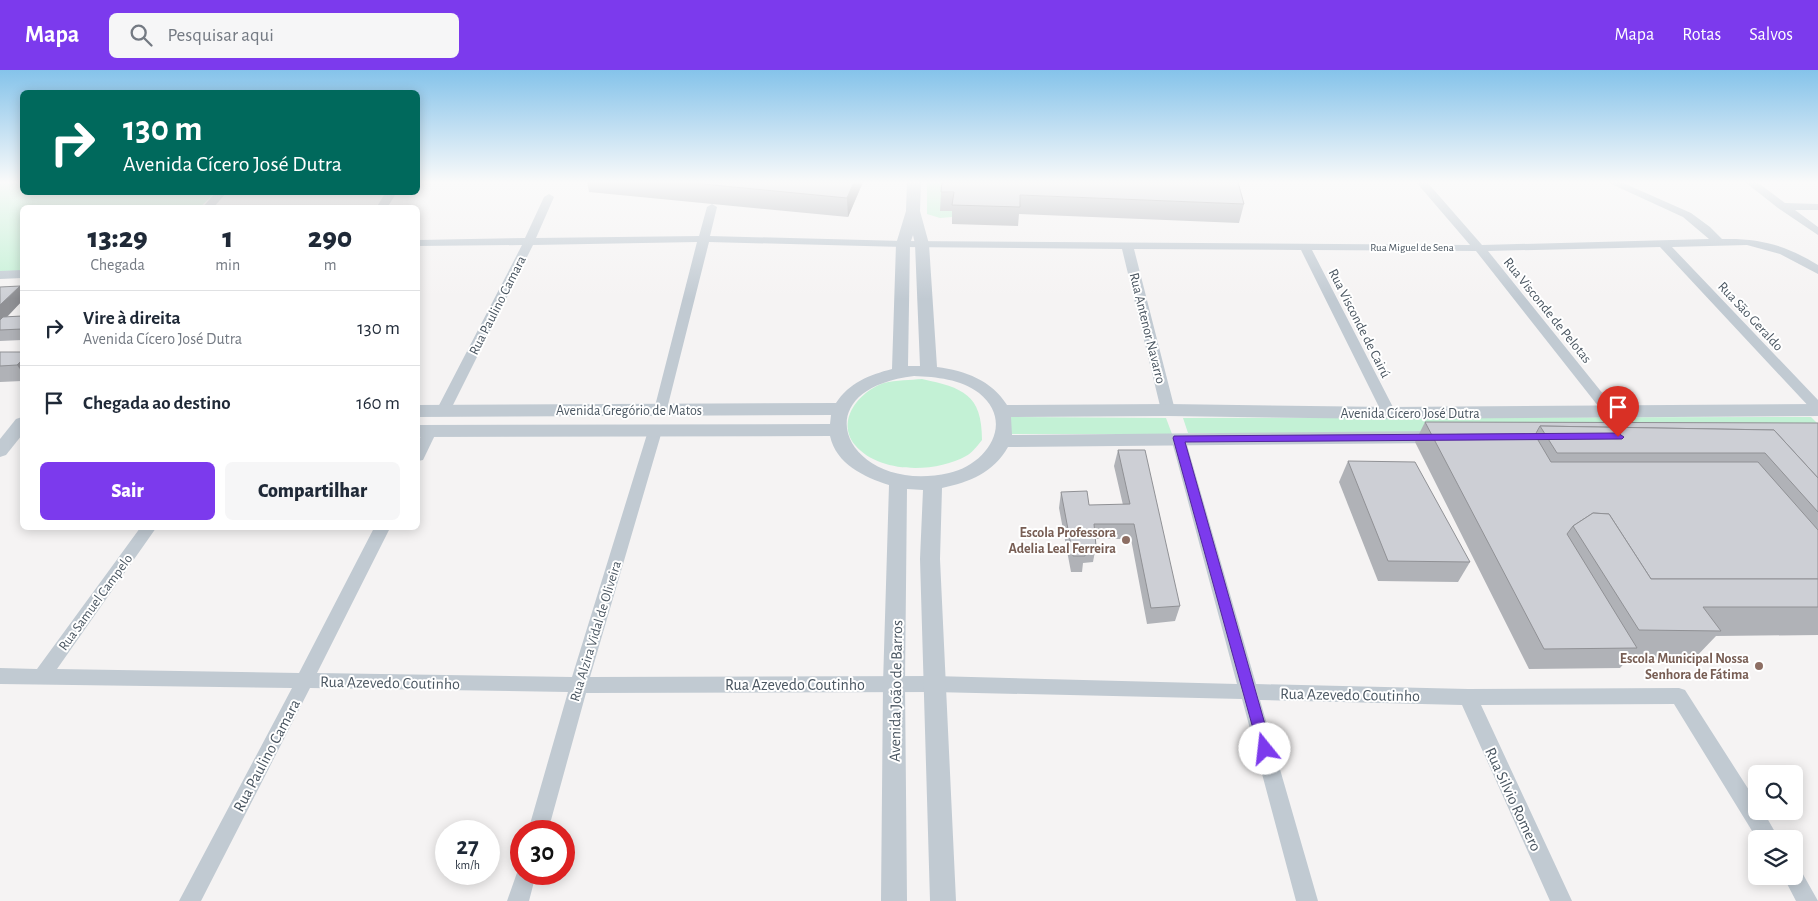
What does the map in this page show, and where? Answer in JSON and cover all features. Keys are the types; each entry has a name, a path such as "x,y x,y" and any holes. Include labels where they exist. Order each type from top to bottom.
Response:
{"street":[{"name":"Rua Paulino Camara","path":"443,411 538,221"},
{"path":"661,410 709,221"},
{"path":"900,372 903,244 910,221"},
{"path":"916,221 922,244 929,371"},
{"name":"Rua Visconde de Pelotas","path":"1455,221 1612,413"},
{"path":"1695,221 1706,229 1719,243"},
{"path":"1802,221 1818,232"},
{"name":"Rua Miguel de Sena","path":"420,243 705,239 903,244 1479,248 1747,242 1772,246 1788,252 1818,270"},
{"name":"Rua São Geraldo","path":"1662,244 1818,409"},
{"name":"Rua Antenor Navarro","path":"1127,246 1168,410"},
{"name":"Rua Visconde de Cairú","path":"1305,247 1389,413"},
{"path":"0,275 20,274"},
{"path":"0,283 20,283"},
{"path":"929,371 953,375 974,383 991,396 1002,411 1006,425 1002,440 995,454 980,468 960,477 933,483 898,481 874,473 854,461 841,445 837,430 840,409 854,392 874,380 900,372 929,371"},
{"name":"Avenida Gregório de Matos","path":"420,411 840,409"},
{"name":"Avenida Cícero José Dutra","path":"1002,411 1168,410 1389,413 1612,413 1818,409"},
{"path":"1309,412 1319,438"},
{"path":"0,452 20,429"},
{"name":"Avenida Gregório de Matos","path":"424,431 837,430"},
{"path":"420,448 424,431"},
{"name":"Rua Alzira Vidal de Oliveira","path":"541,820 579,685 655,431"},
{"name":"Avenida Cícero José Dutra","path":"1002,440 1459,437"},
{"path":"1178,438 1307,901"},
{"name":"Avenida João de Barros","path":"894,901 894,684 898,481"},
{"path":"933,483 930,559 943,901"},
{"name":"Rua Samuel Campelo","path":"41,676 147,530"},
{"name":"Rua Paulino Camara","path":"190,901 381,530"},
{"name":"Rua Azevedo Coutinho","path":"0,676 579,685 934,684 1468,697 1680,696 1763,830"},
{"name":"Rua Silvio Romero","path":"1468,697 1561,901"},
{"path":"518,901 523,885"},
{"path":"1798,885 1808,901"}],"green space":[{"path":"0,221 20,221 20,272 0,273"},
{"path":"922,379 959,390 974,403 981,425 982,440 973,451 954,462 924,468 893,466 865,454 855,445 848,426 849,417 859,400 875,387 884,383"},
{"path":"1010,417 1166,418 1172,434 1011,434"},
{"path":"1811,417 1818,424 1818,433 1188,433 1183,418"}],"building":[{"path":"20,286 0,305 0,287"},
{"path":"20,316 20,329 0,330 0,320 3,317"},
{"path":"0,352 20,352 20,362 17,365 0,366"},
{"path":"1425,422 1818,423 1818,478 1774,430 1540,426 1535,435 1551,462 1758,462 1818,530 1818,579 1651,579 1609,514 1593,513 1573,526 1567,534 1637,648 1544,649"},
{"path":"1540,426 1774,430 1818,478 1818,512 1765,453 1557,453"},
{"path":"1118,450 1145,450 1180,606 1151,608 1134,524 1094,524 1096,546 1085,547 1085,556 1073,556 1061,492 1087,491 1089,505 1130,504"},
{"path":"1348,461 1415,462 1470,562 1388,561"},
{"path":"1593,513 1609,514 1651,579 1818,579 1818,607 1703,607 1721,631 1639,630 1573,526"}],"place":[{"name":"Escola Professora Adelia Leal Ferreira","path":"1126,540"},
{"name":"Escola Municipal Nossa Senhora de Fátima","path":"1759,666"}],"route":[{"path":"1265,749 1178,438 1618,437"}]}
